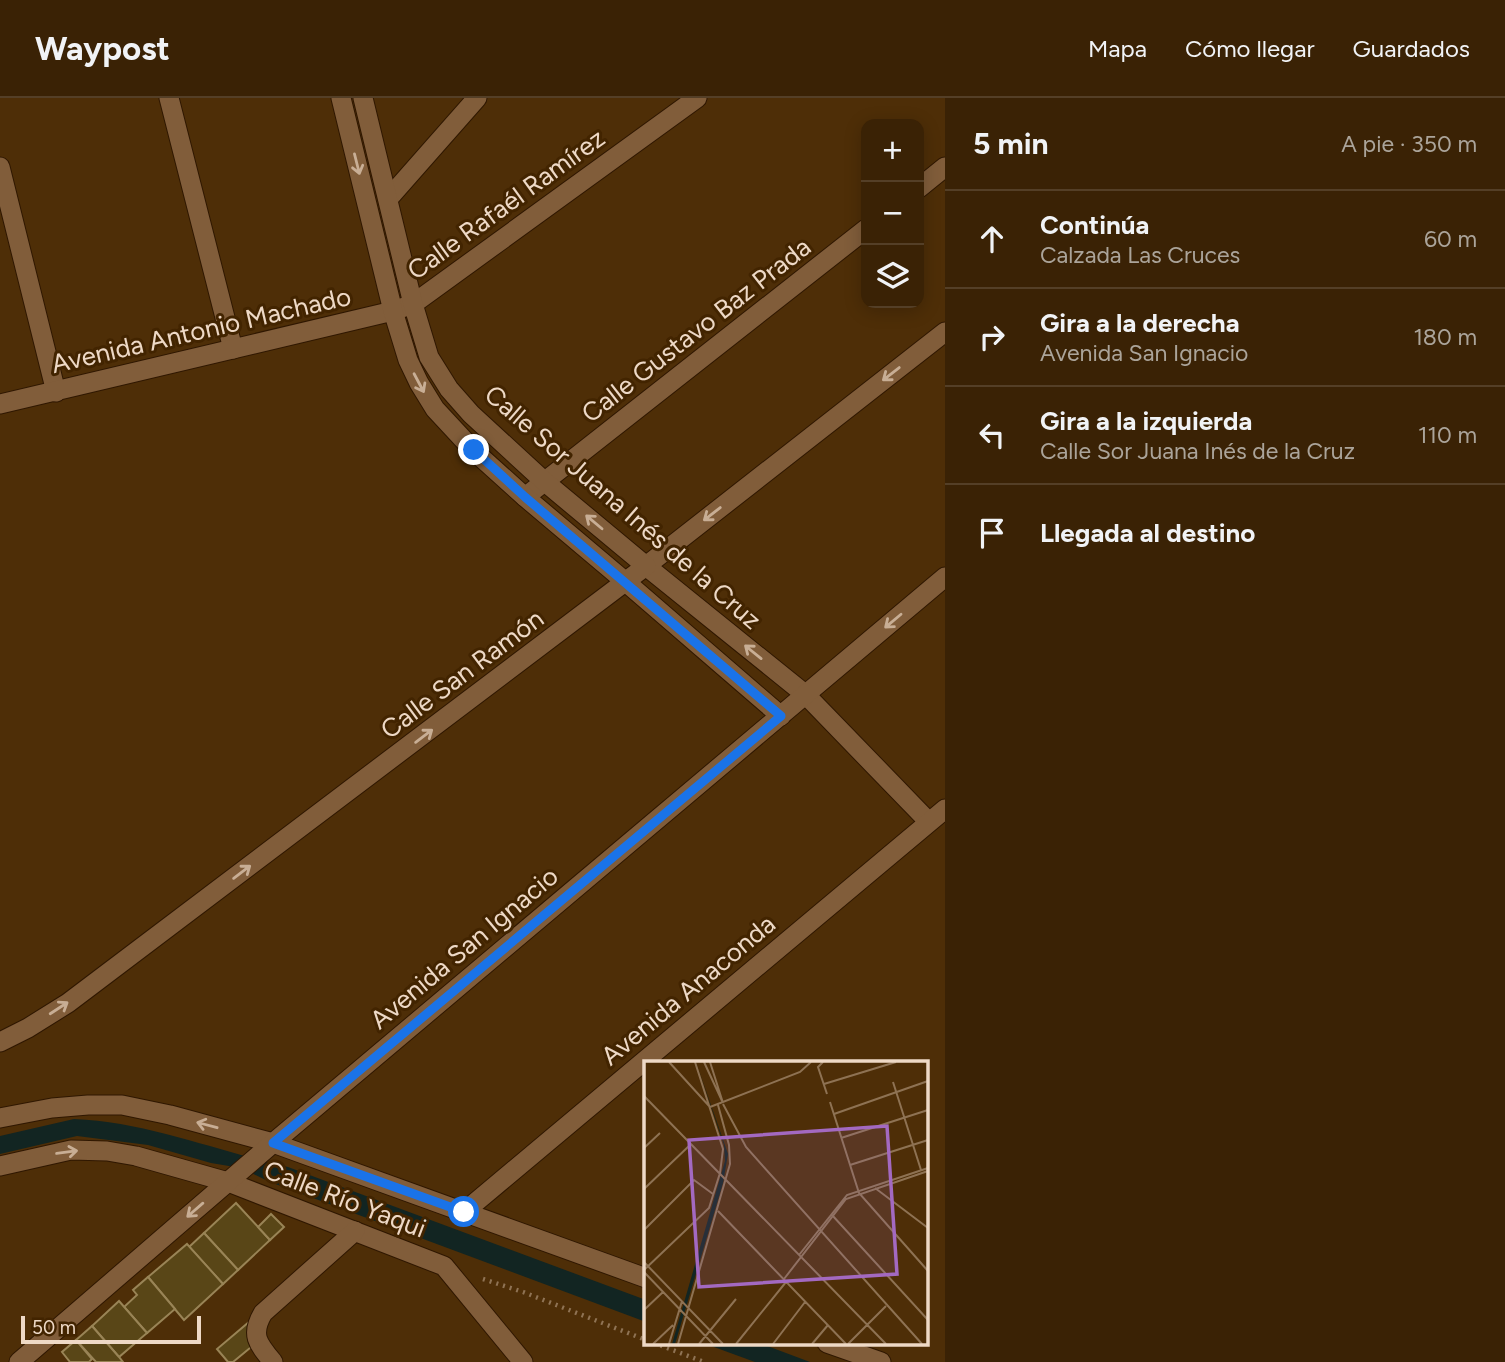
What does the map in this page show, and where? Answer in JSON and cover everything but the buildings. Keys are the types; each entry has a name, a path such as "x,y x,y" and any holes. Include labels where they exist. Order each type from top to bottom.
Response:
{"street":[{"path":"169,98 233,349"},
{"name":"Calle Sor Juana Inés de la Cruz","path":"341,98 393,311 408,360 435,409 525,497 781,716"},
{"name":"Calle Sor Juana Inés de la Cruz","path":"363,98 413,304 429,356 449,388 471,414 545,482 806,695 929,822"},
{"path":"388,200 477,98"},
{"name":"Calle Rafaél Ramírez","path":"413,304 697,98"},
{"path":"0,167 55,392"},
{"path":"924,184 945,167"},
{"name":"Calle Gustavo Baz Prada","path":"525,497 861,233"},
{"name":"Avenida Antonio Machado","path":"0,404 413,304"},
{"name":"Calle San Ramón","path":"0,1042 68,1003 627,583 945,332"},
{"name":"Avenida San Ignacio","path":"28,1359 273,1143 945,577"},
{"name":"Avenida Anaconda","path":"464,1212 945,808"},
{"path":"0,1118 52,1108 122,1105 170,1115 273,1143 644,1277"},
{"name":"Calle Río Yaqui","path":"0,1166 71,1150 107,1151 136,1156 228,1182 443,1266 523,1362"},
{"path":"273,1362 260,1348 256,1335 262,1313 355,1231"},
{"path":"830,1344 881,1362"}],"path":[{"path":"443,1266 523,1292 644,1339"},
{"path":"657,1344 704,1362"}],"water":[{"path":"74,1119 101,1121 155,1131 288,1167 644,1299 644,1321 270,1182 241,1168 211,1163 148,1145 77,1136 0,1154 0,1136"},
{"path":"706,1344 762,1344 810,1362 755,1362"}],"route":[{"path":"464,1212 273,1143 781,716 525,497 474,450"}]}
